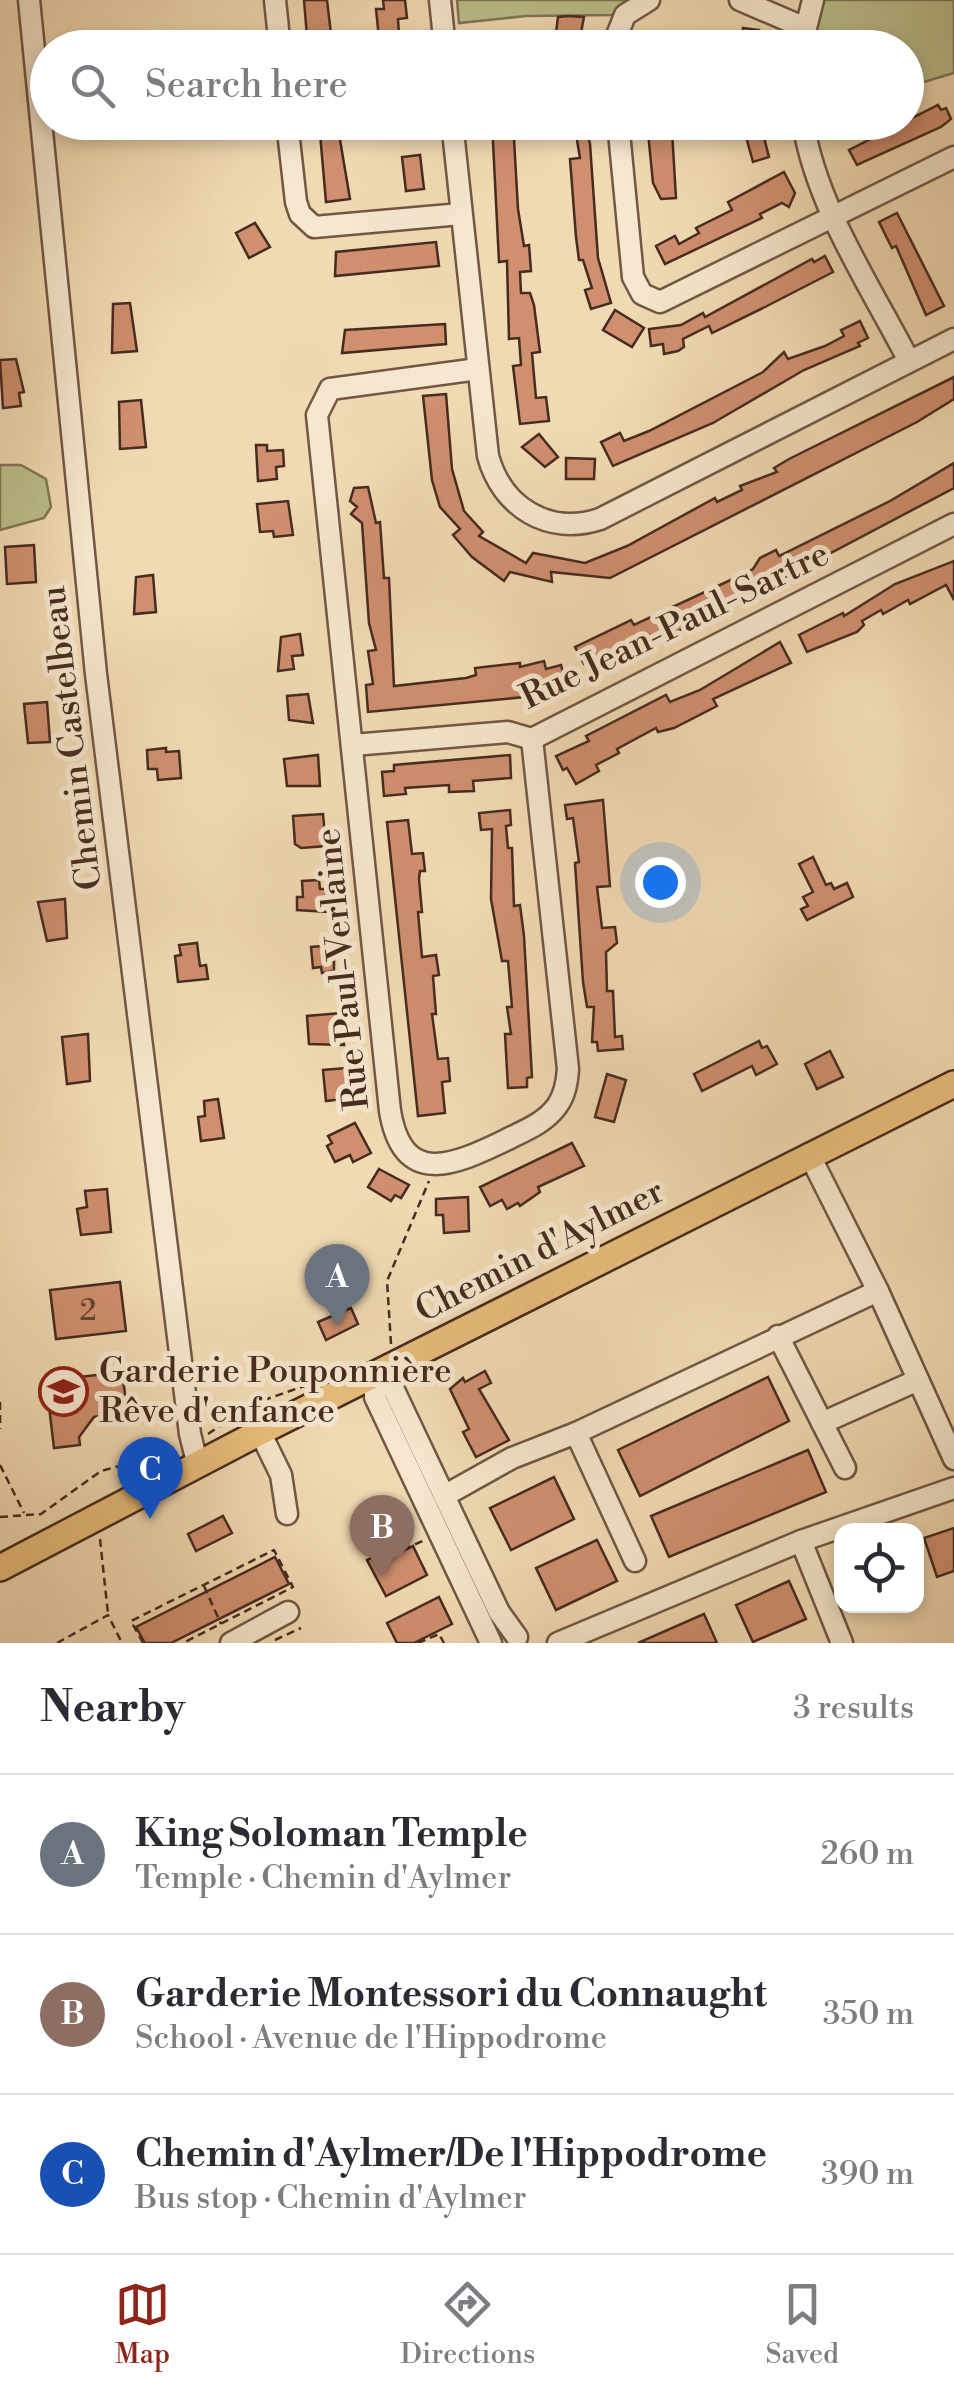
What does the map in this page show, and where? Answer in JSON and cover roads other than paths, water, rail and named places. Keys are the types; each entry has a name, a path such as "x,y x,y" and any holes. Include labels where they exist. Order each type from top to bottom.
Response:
{"main road":[{"name":"Chemin d'Aylmer","path":"0,1568 260,1432 954,1084"}],"street":[{"name":"Chemin Castelbeau","path":"29,0 32,30"},
{"path":"275,0 278,30"},
{"path":"440,0 443,30"},
{"path":"619,30 625,15 648,0"},
{"path":"740,0 790,30"},
{"path":"804,30 813,0"},
{"name":"Chemin Castelbeau","path":"43,140 98,694 190,1434 198,1466"},
{"path":"290,140 296,202 300,214 314,227 461,214"},
{"path":"454,140 488,456 499,487 534,516 575,525 600,519 954,339"},
{"path":"620,140 633,277 650,300 670,300 834,214 954,157"},
{"path":"805,140 834,214 910,361"},
{"name":"Rue Paul-Verlaine","path":"478,369 341,386 330,389 319,404 392,1127 404,1149 433,1164 457,1164 541,1122 559,1104 567,1082 532,739"},
{"name":"Rue Jean-Paul-Sartre","path":"353,744 508,732 532,739 954,524"},
{"path":"810,1154 878,1291 954,1459"},
{"path":"444,1496 512,1458 576,1433 878,1291"},
{"path":"778,1336 845,1468"},
{"path":"375,1375 393,1388 516,1641"},
{"path":"375,1375 375,1397 490,1643"},
{"path":"822,1423 918,1380"},
{"path":"260,1432 281,1475 286,1514"},
{"path":"576,1433 635,1561"},
{"path":"558,1643 800,1541 954,1488"},
{"path":"800,1541 842,1643"},
{"path":"228,1639 295,1620"}],"place":[{"name":"King Soloman Temple","path":"337,1326"},
{"name":"Garderie Pouponnière Rêve d'enfance","path":"64,1391"},
{"name":"Chemin d'Aylmer/De l'Hippodrome","path":"150,1519"},
{"name":"Garderie Montessori du Connaught","path":"382,1577"}]}
